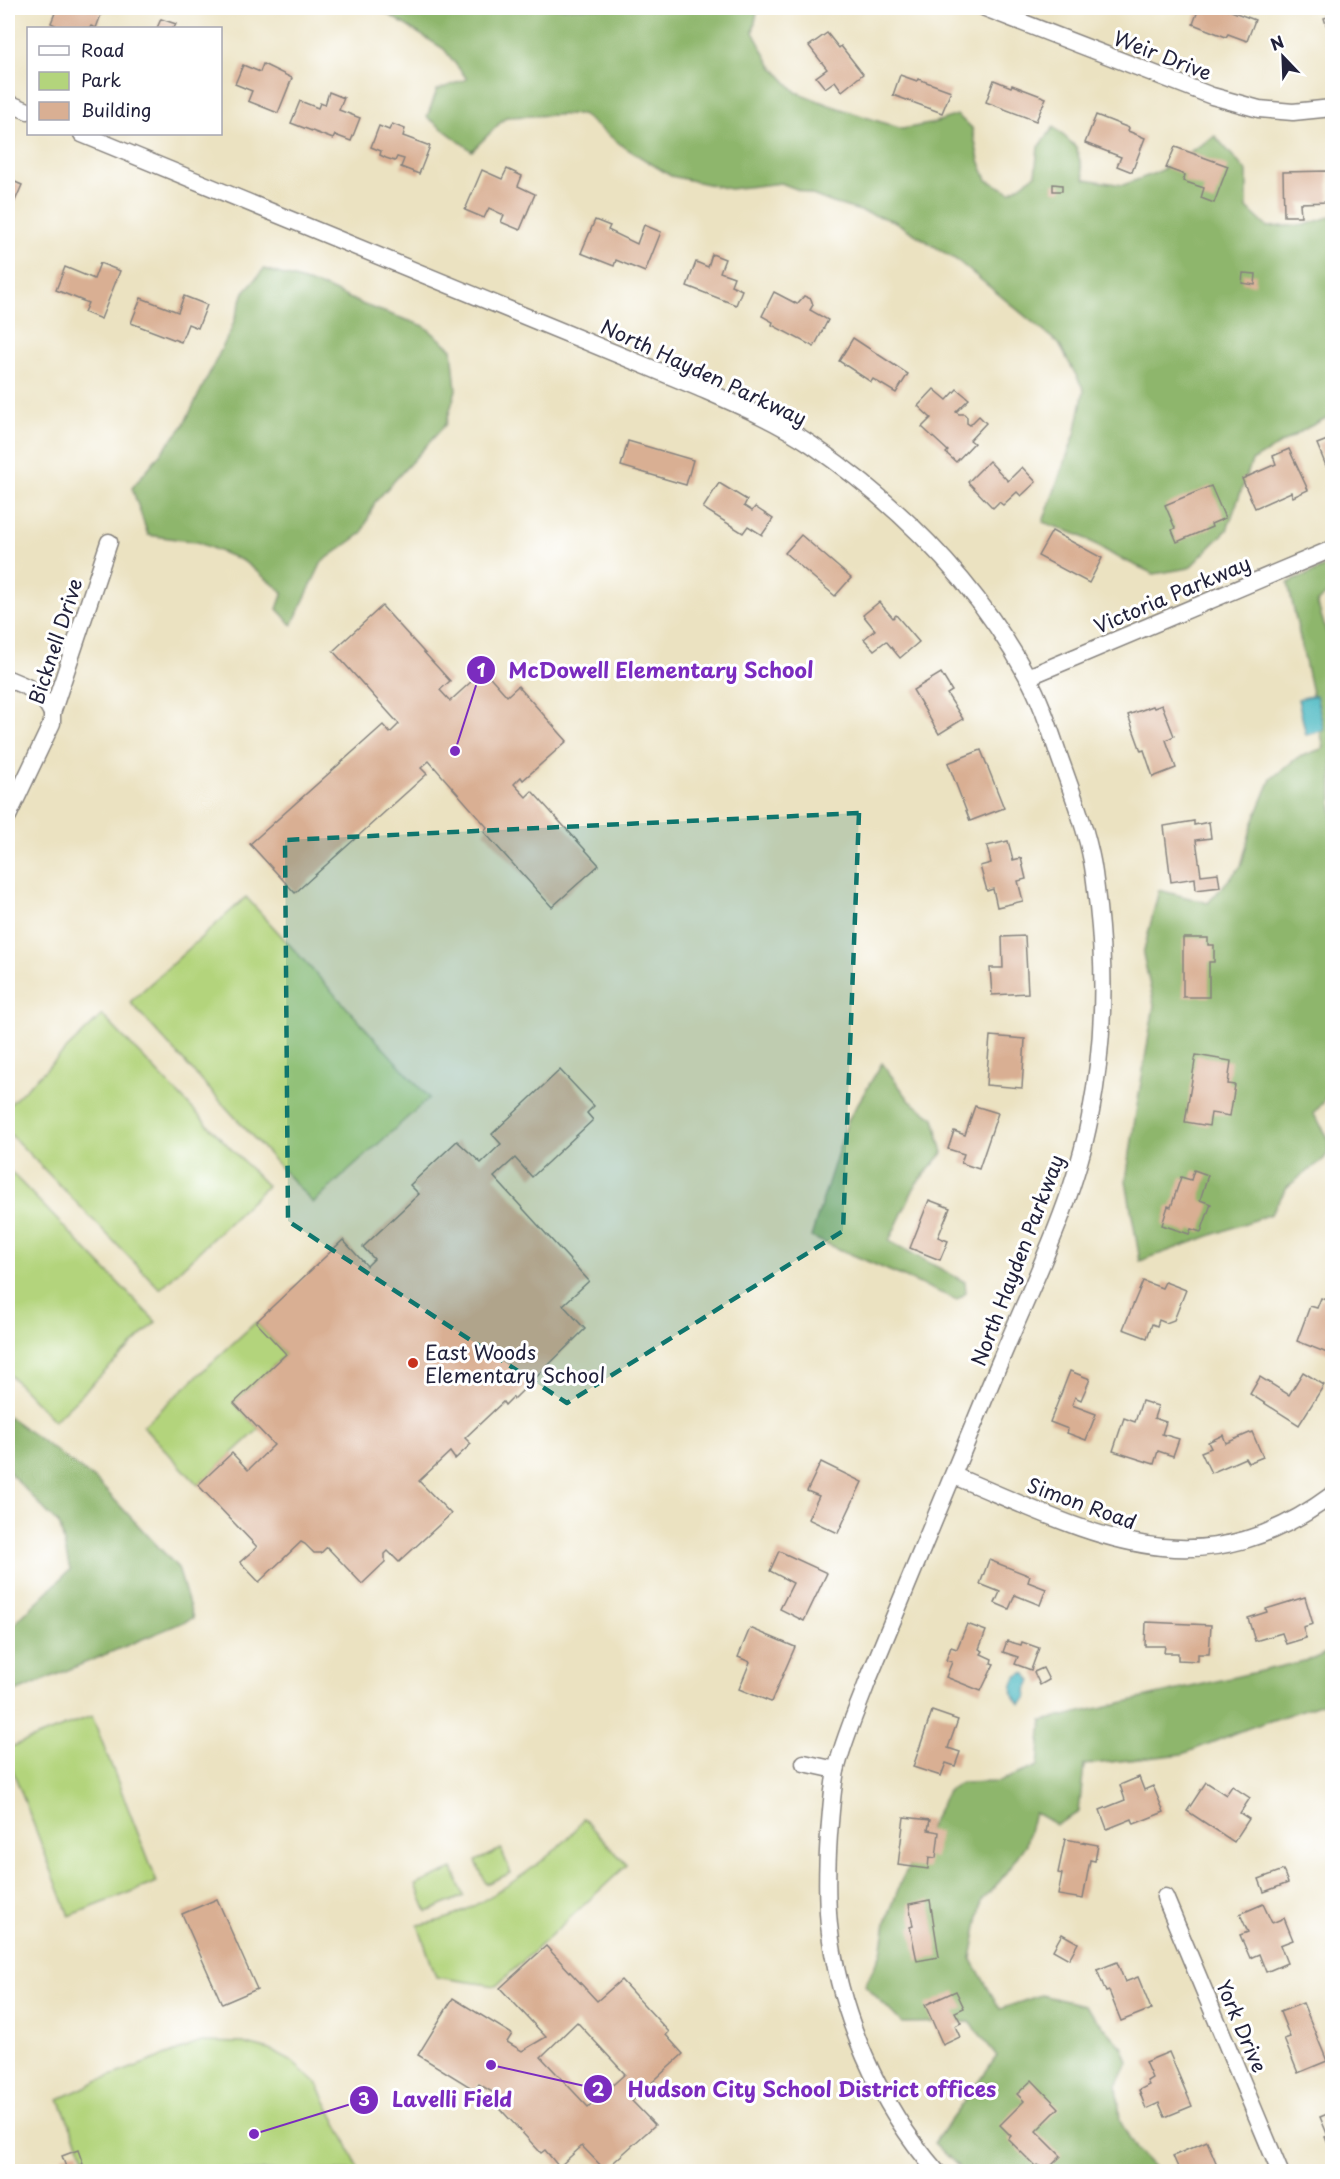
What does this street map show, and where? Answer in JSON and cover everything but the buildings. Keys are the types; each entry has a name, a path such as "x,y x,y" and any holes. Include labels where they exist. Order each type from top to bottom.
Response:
{"street":[{"name":"Weir Drive","path":"985,8 1212,96 1270,110 1293,112 1332,108"},
{"path":"8,103 27,111"},
{"name":"North Hayden Parkway","path":"84,135 703,390 773,423 812,445 904,517 934,548 975,597 1028,677 1081,818 1093,862 1103,952 1104,993 1101,1045 1090,1119 1073,1184 868,1680 836,1770 826,1877 829,1926 844,2001 868,2065 902,2126 937,2172"},
{"name":"Bicknell Drive","path":"8,816 52,723 51,712 109,542"},
{"name":"Victoria Parkway","path":"1028,677 1332,549"},
{"path":"8,679 37,691 51,712"},
{"name":"Simon Road","path":"954,1476 1101,1536 1147,1547 1196,1549 1234,1544 1283,1527 1332,1495"},
{"path":"804,1763 836,1770"},
{"name":"York Drive","path":"1165,1897 1280,2172"}],"highlighted area":[{"path":"859,813 843,1231 567,1403 288,1221 285,840"}],"green space":[{"path":"378,8 758,8 753,32 771,65 796,92 902,129 930,124 957,115 972,128 979,160 987,180 1010,192 1035,175 1038,147 1054,127 1076,147 1085,179 1123,185 1158,172 1215,136 1247,172 1247,208 1267,227 1305,225 1332,216 1332,415 1252,461 1227,530 1189,568 1154,574 1115,556 1081,536 1043,522 1075,434 1084,390 1059,344 958,261 894,221 833,203 781,183 730,189 671,176 624,147 581,114 506,117 472,151 427,117 437,90 467,79 444,49"},
{"path":"264,269 327,288 364,305 424,326 452,349 456,390 446,424 375,502 362,533 322,562 292,625 277,609 283,592 243,561 197,542 148,535 132,488 183,426 231,330 244,292"},
{"path":"1332,564 1332,590 1317,602 1332,650 1332,1081 1323,1103 1313,1113 1328,1137 1330,1150 1324,1159 1287,1187 1271,1214 1140,1261 1126,1181 1154,1005 1143,954 1159,890 1208,903 1241,866 1252,825 1271,779 1297,758 1324,748 1288,583"},
{"path":"246,897 429,1098 313,1203 130,1002"},
{"path":"102,1015 267,1186 160,1289 8,1132 8,1106"},
{"path":"882,1063 910,1101 934,1118 943,1153 916,1184 889,1241 965,1282 966,1293 957,1300 811,1237 848,1120"},
{"path":"8,1169 156,1322 54,1421 8,1373"},
{"path":"256,1322 286,1354 234,1403 259,1429 198,1485 143,1426"},
{"path":"8,1416 98,1482 178,1568 193,1618 8,1695 8,1630 70,1570 60,1526 8,1471"},
{"path":"1332,1650 1332,1700 1246,1729 1183,1754 1084,1765 1079,1812 1056,1825 1034,1812 1026,1844 1000,1881 982,1900 971,1958 1000,2009 1041,1995 1084,2005 1123,2048 1128,2063 1117,2086 1120,2121 1136,2149 1157,2171 963,2171 934,2143 997,2056 970,2022 902,2023 865,1985 881,1953 886,1923 901,1881 949,1789 961,1783 998,1782 1038,1766 1042,1721 1313,1659"},
{"path":"92,1716 157,1882 69,1916 8,1758 8,1748"},
{"path":"583,1818 627,1865 496,1986 436,1977 418,1925 458,1914 508,1885 561,1844"},
{"path":"501,1849 511,1873 486,1884 476,1861"},
{"path":"453,1869 464,1896 427,1912 416,1885"},
{"path":"201,2042 243,2043 270,2050 291,2061 317,2084 359,2171 90,2171 59,2099 100,2080"}],"water":[{"path":"1316,695 1324,730 1306,735 1298,699"},
{"path":"1023,1673 1027,1674 1031,1681 1026,1690 1027,1698 1021,1704 1015,1699 1012,1688 1016,1677"}],"place":[{"name":"McDowell Elementary School","path":"455,751"},
{"name":"East Woods Elementary School","path":"413,1363"},
{"name":"Hudson City School District offices","path":"491,2065"},
{"name":"Lavelli Field","path":"254,2134"}]}
